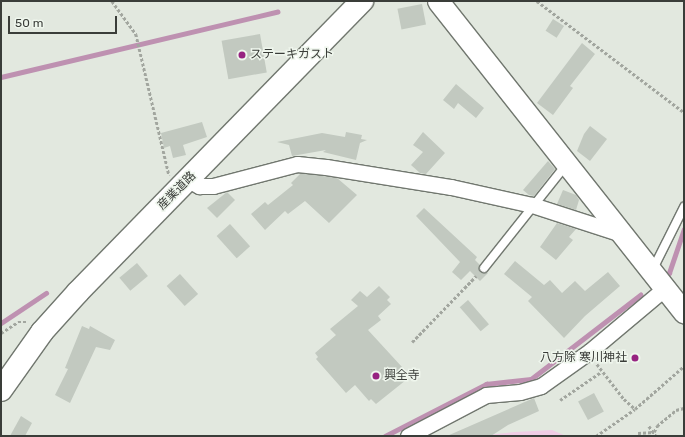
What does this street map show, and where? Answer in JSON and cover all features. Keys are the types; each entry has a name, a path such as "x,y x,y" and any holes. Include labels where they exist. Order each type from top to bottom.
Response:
{"main road":[{"name":"産業道路","path":"1,390 42,332 78,292 362,1"}],"street":[{"path":"438,1 684,313"},
{"path":"182,187 213,186 297,164 444,186 532,205 623,235"},
{"path":"408,436 486,395 520,392 541,386 590,351 665,288"}],"lane":[{"path":"484,268 532,205 567,165"},
{"path":"652,271 684,207"}],"path":[{"path":"112,1 131,25 137,40 160,141 182,187"},
{"path":"537,1 684,112"},
{"path":"412,342 476,276"},
{"path":"1,333 23,321 42,332"},
{"path":"590,351 601,372 635,409"},
{"path":"596,436 635,409 684,366"},
{"path":"560,400 601,372"},
{"path":"638,433 644,435 654,432 657,426 676,410 684,408"},
{"path":"649,426 656,436"}],"shaded area":[{"path":"552,430 566,436 480,436 515,432"}],"building":[{"path":"422,4 426,25 401,29 397,9"},
{"path":"553,19 564,26 557,38 546,31"},
{"path":"260,34 267,72 228,79 222,41"},
{"path":"582,43 595,54 570,86 573,88 553,115 537,103"},
{"path":"456,84 484,108 476,118 458,103 454,109 443,100"},
{"path":"202,122 207,137 183,145 186,155 173,158 170,146 164,148 161,133"},
{"path":"590,126 607,139 590,161 577,151 584,134"},
{"path":"346,132 362,135 361,139 367,140 360,143 356,160 323,152 326,150 292,156 289,145 277,142 322,133 345,137"},
{"path":"423,132 445,153 426,174 420,173 411,165 423,152 413,145"},
{"path":"548,161 555,169 534,196 529,195 523,190"},
{"path":"301,173 337,178 357,195 329,223 305,201 288,214 285,211 265,230 251,214 265,202 268,205 293,185 291,183"},
{"path":"563,190 576,195 579,200 576,210 557,204"},
{"path":"227,192 235,200 217,218 207,208"},
{"path":"424,208 477,257 475,260 480,265 479,270 483,273 488,273 480,281 470,271 461,280 452,272 460,262 416,216"},
{"path":"557,223 576,229 569,237 573,240 556,260 540,247"},
{"path":"230,224 250,246 237,258 217,236"},
{"path":"515,261 544,285 550,280 562,293 575,281 585,291 608,272 620,286 585,316 564,338 528,301 532,297 504,274"},
{"path":"137,263 148,276 130,291 119,278"},
{"path":"180,274 198,294 185,306 167,286"},
{"path":"379,286 390,297 387,300 391,304 378,316 381,320 368,330 402,367 398,370 406,380 376,404 371,399 369,401 355,385 346,393 316,359 318,357 315,353 336,335 330,329 358,306 351,300 360,291 367,297"},
{"path":"468,300 489,324 481,331 460,307"},
{"path":"82,326 89,329 90,326 115,340 110,350 96,347 70,403 55,395 68,369 65,368"},
{"path":"594,393 604,412 588,420 578,401"},
{"path":"534,398 539,411 508,425 491,436 447,436"},
{"path":"21,416 32,423 25,436 10,436"}],"waterway":[{"path":"1,77 277,12"},
{"path":"665,276 669,273 684,229"},
{"path":"1,323 46,293"},
{"path":"385,436 486,384 531,379 640,295"}],"place":[{"name":"ステーキガスト","path":"242,55"},
{"name":"八方除 寒川神社","path":"635,358"},
{"name":"興全寺","path":"376,376"}]}
